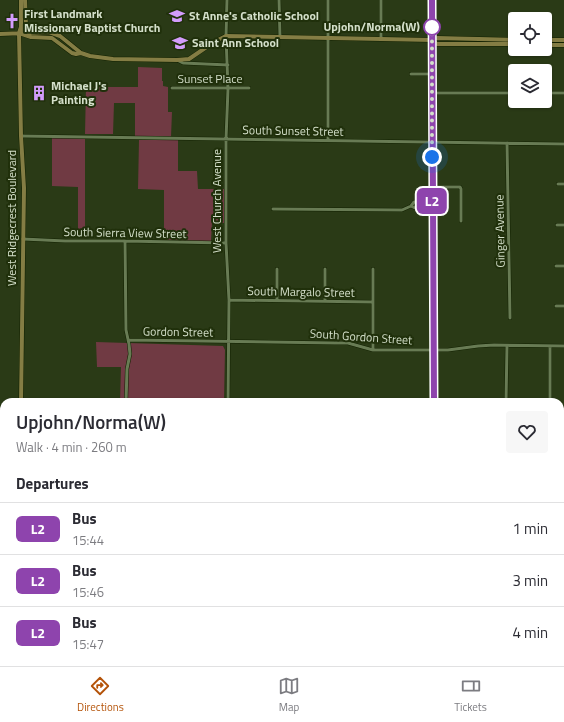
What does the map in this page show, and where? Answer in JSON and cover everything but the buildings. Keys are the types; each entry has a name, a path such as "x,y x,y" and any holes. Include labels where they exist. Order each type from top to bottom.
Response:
{"main road":[{"name":"West Ridgecrest Boulevard","path":"21,0 21,27 19,33 21,136 24,188 21,398"},
{"name":"West Ridgecrest Boulevard","path":"19,33 26,27 25,0"},
{"path":"432,0 434,398"},
{"path":"0,34 44,31 56,34 69,42 81,53 90,56 113,59 178,60 189,59 214,42 226,36 432,40 437,38 508,40"},
{"path":"432,40 437,44 508,44"},
{"path":"552,40 564,40"},
{"path":"552,45 564,45"}],"street":[{"name":"West Church Avenue","path":"227,0 226,36 228,89 226,139 226,243 229,300 228,398"},
{"path":"279,0 280,37"},
{"path":"328,0 328,140"},
{"path":"380,39 381,0"},
{"path":"178,60 183,63 228,65"},
{"path":"411,74 432,74"},
{"name":"Sunset Place","path":"172,88 249,88"},
{"path":"432,93 508,93"},
{"path":"552,93 564,93"},
{"name":"South Sunset Street","path":"21,136 564,144"},
{"name":"Ginger Avenue","path":"507,143 510,318"},
{"path":"558,184 564,184"},
{"path":"432,187 460,187 461,221"},
{"path":"273,210 402,210 411,206 414,202 432,201"},
{"path":"411,206 415,208 433,207"},
{"path":"557,225 564,225"},
{"name":"South Sierra View Street","path":"23,239 59,241 226,243"},
{"path":"125,241 126,330 130,354 126,369 126,398"},
{"path":"556,266 564,266"},
{"path":"277,269 277,300"},
{"path":"325,269 325,301"},
{"path":"373,269 373,350"},
{"name":"South Margalo Street","path":"229,300 372,302"},
{"path":"556,306 564,306"},
{"name":"Gordon Street","path":"128,340 228,342"},
{"name":"South Gordon Street","path":"228,342 348,343 373,350 448,350 478,346 564,346"},
{"path":"506,398 507,346"},
{"path":"550,346 550,398"}],"shaded area":[{"path":"138,67 162,68 163,86 168,87 168,112 172,112 171,137 135,136 135,103 114,103 113,134 85,134 86,87 138,87"},
{"path":"52,138 85,138 85,238 78,238 78,187 52,186"},
{"path":"139,140 178,140 178,171 197,171 198,189 225,189 225,223 212,223 211,241 164,241 164,190 138,189"},
{"path":"96,342 223,346 225,350 224,398 120,398 121,367 97,367"}],"bus line":[{"name":"L2","path":"432,0 434,398"}],"place":[{"name":"St Anne's Catholic School","path":"177,16"},
{"name":"First Landmark Missionary Baptist Church","path":"12,21"},
{"name":"Upjohn/Norma(W)","path":"432,27"},
{"name":"Saint Ann School","path":"180,43"},
{"name":"Michael J's Painting","path":"39,93"}],"route":[{"path":"432,27 432,157"}]}
